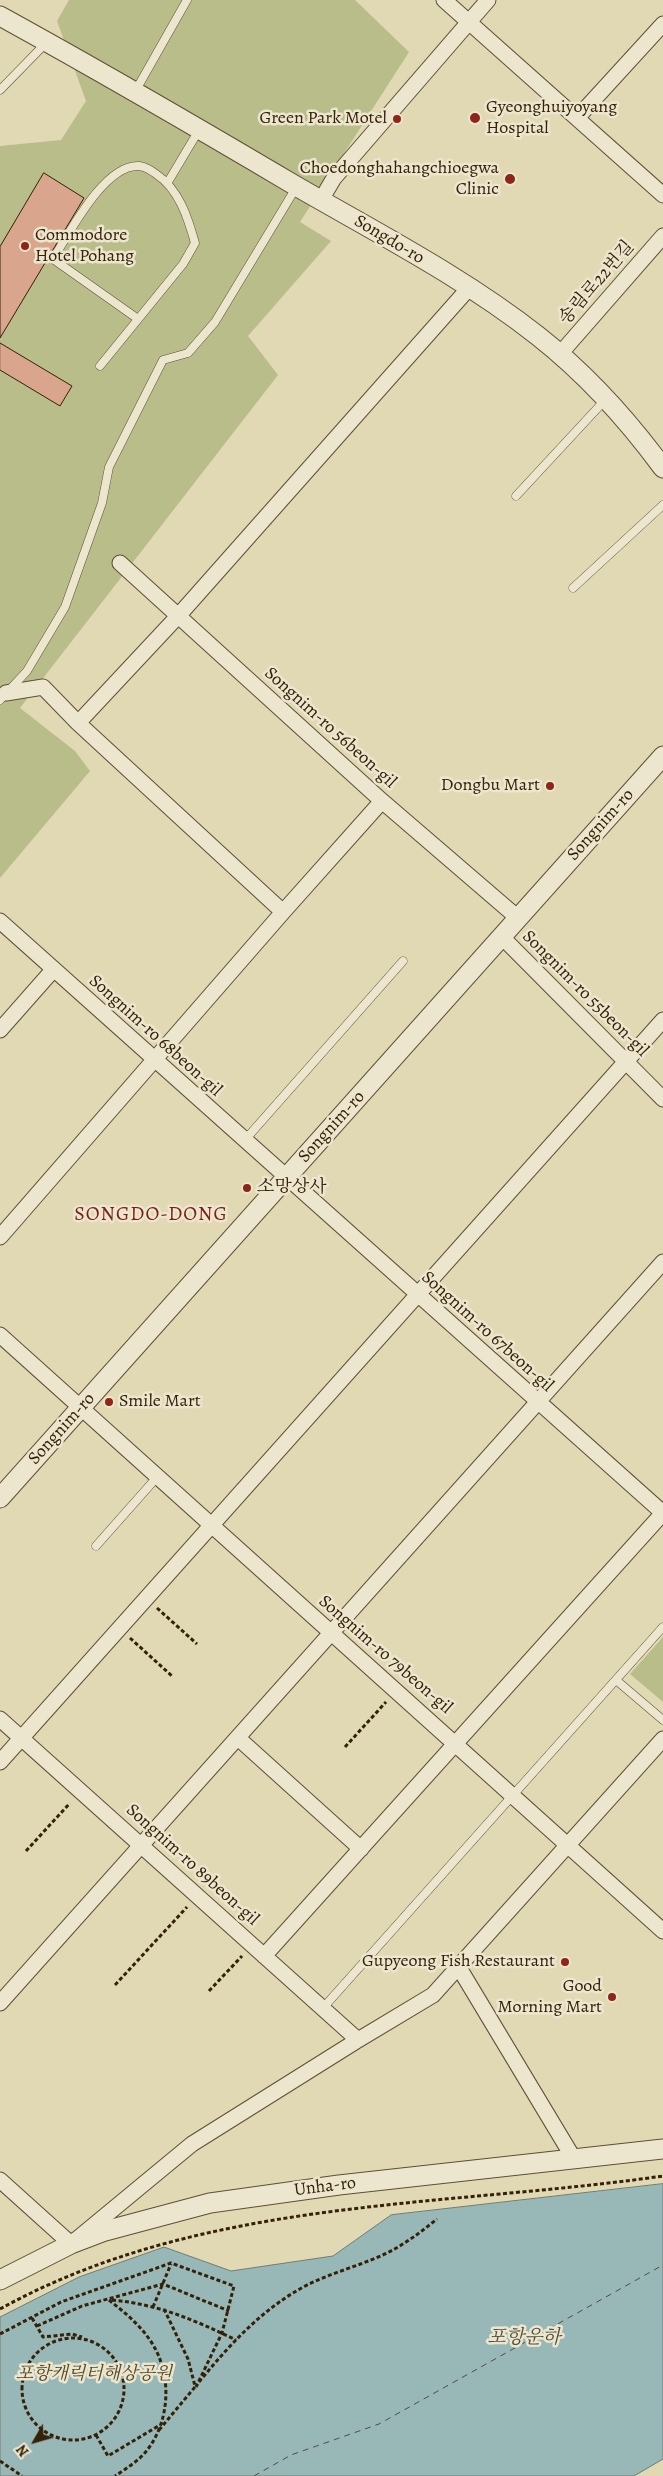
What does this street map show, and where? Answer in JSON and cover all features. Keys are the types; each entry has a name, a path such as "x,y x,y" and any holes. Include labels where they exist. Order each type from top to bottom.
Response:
{"street":[{"path":"444,0 663,194"},
{"path":"321,200 334,178 488,0"},
{"name":"Songdo-ro","path":"0,16 136,90 469,288 537,335 560,354 606,399 663,468"},
{"path":"577,118 663,24"},
{"name":"송림로22번길","path":"560,354 663,236"},
{"path":"78,723 179,615 469,288"},
{"name":"Songnim-ro 56beon-gil","path":"120,563 382,801 518,918"},
{"path":"2,693 43,687 78,723 283,912"},
{"name":"Songnim-ro","path":"0,1498 663,756"},
{"path":"0,1237 382,801"},
{"name":"Songnim-ro 68beon-gil","path":"0,921 286,1178"},
{"name":"Songnim-ro 55beon-gil","path":"502,937 663,1099"},
{"path":"0,1030 53,970"},
{"path":"0,1762 663,1020"},
{"name":"Songnim-ro 67beon-gil","path":"286,1178 663,1513"},
{"path":"0,2003 663,1262"},
{"name":"Songnim-ro 79beon-gil","path":"0,1335 332,1634 457,1743 663,1931"},
{"path":"264,1956 663,1513"},
{"name":"Songnim-ro 89beon-gil","path":"0,1719 358,2040"},
{"path":"238,1738 361,1848"},
{"path":"0,2180 71,2244 192,2144 433,1995 663,1739"},
{"path":"458,1966 574,2159"},
{"name":"Unha-ro","path":"0,2280 71,2244 132,2222 210,2203 339,2185 663,2148"}],"lane":[{"path":"136,90 187,0"},
{"path":"0,89 46,42"},
{"path":"168,182 200,128"},
{"path":"100,366 183,264 195,243 187,216 168,182 147,168 137,166 123,170 90,201 53,260 138,319"},
{"path":"2,693 27,670 65,607 102,503 109,467 163,360 188,353 215,322 297,186"},
{"path":"516,496 606,399"},
{"path":"574,588 663,505"},
{"path":"244,1141 403,961"},
{"path":"96,1546 158,1476"},
{"path":"323,2008 663,1627"},
{"path":"616,1680 663,1720"}],"path":[{"path":"145,1598 196,1644"},
{"path":"118,1628 172,1676"},
{"path":"345,1747 397,1691"},
{"path":"26,1851 81,1792"},
{"path":"116,1985 198,1896"},
{"path":"210,1991 252,1945"},
{"path":"0,2309 53,2281 80,2270 160,2244 221,2228 340,2210 663,2176"},
{"path":"115,2476 148,2450 159,2430 236,2340 268,2310 288,2296 330,2275 387,2253 404,2244 437,2219"},
{"path":"0,2329 1,2334 61,2302 171,2263 234,2286 222,2333 196,2387"},
{"path":"153,2307 171,2263"},
{"path":"37,2326 82,2306 163,2284 229,2311"},
{"path":"109,2300 164,2309 190,2318 236,2340"},
{"path":"109,2300 138,2324 151,2341 162,2363 167,2388 165,2408 159,2430"},
{"path":"164,2309 188,2359 196,2387"},
{"path":"32,2318 43,2337 72,2334 90,2340 104,2348 116,2360 123,2376 124,2394 120,2410 110,2424 96,2435 79,2440 62,2438 46,2432 34,2421 26,2407 22,2390 24,2374 31,2360 42,2348 57,2340 73,2337 90,2340"},
{"path":"96,2435 108,2456 160,2425"},
{"path":"0,2461 22,2476"}],"green space":[{"path":"69,0 355,0 409,52 300,222 331,241 248,336 278,375 20,708 75,751 90,771 0,878 0,146 61,140 86,101 57,21"},
{"path":"663,1637 663,1702 630,1674"}],"water":[{"name":"포항운하","path":"663,2184 663,2459 634,2476 0,2476 0,2317 79,2277 164,2247 231,2271 333,2256 391,2215"}],"building":[{"path":"44,173 84,198 0,338 0,247"},
{"path":"0,343 72,386 60,406 0,370"}],"ferry route":[{"path":"254,2476 291,2455 379,2424 663,2265"}],"place":[{"name":"Gyeonghuiyoyang Hospital","path":"475,118"},
{"name":"Green Park Motel","path":"397,119"},
{"name":"Choedonghahangchioegwa Clinic","path":"510,179"},
{"name":"Commodore Hotel Pohang","path":"25,246"},
{"name":"Dongbu Mart","path":"550,786"},
{"name":"소망상사","path":"247,1188"},
{"name":"Smile Mart","path":"109,1402"},
{"name":"Gupyeong Fish Restaurant","path":"565,1962"},
{"name":"Good Morning Mart","path":"612,1997"}],"district":[{"name":"SONGDO-DONG","path":"151,1215"}],"park label":[{"name":"포항캐릭터해상공원","path":"94,2375"}]}
